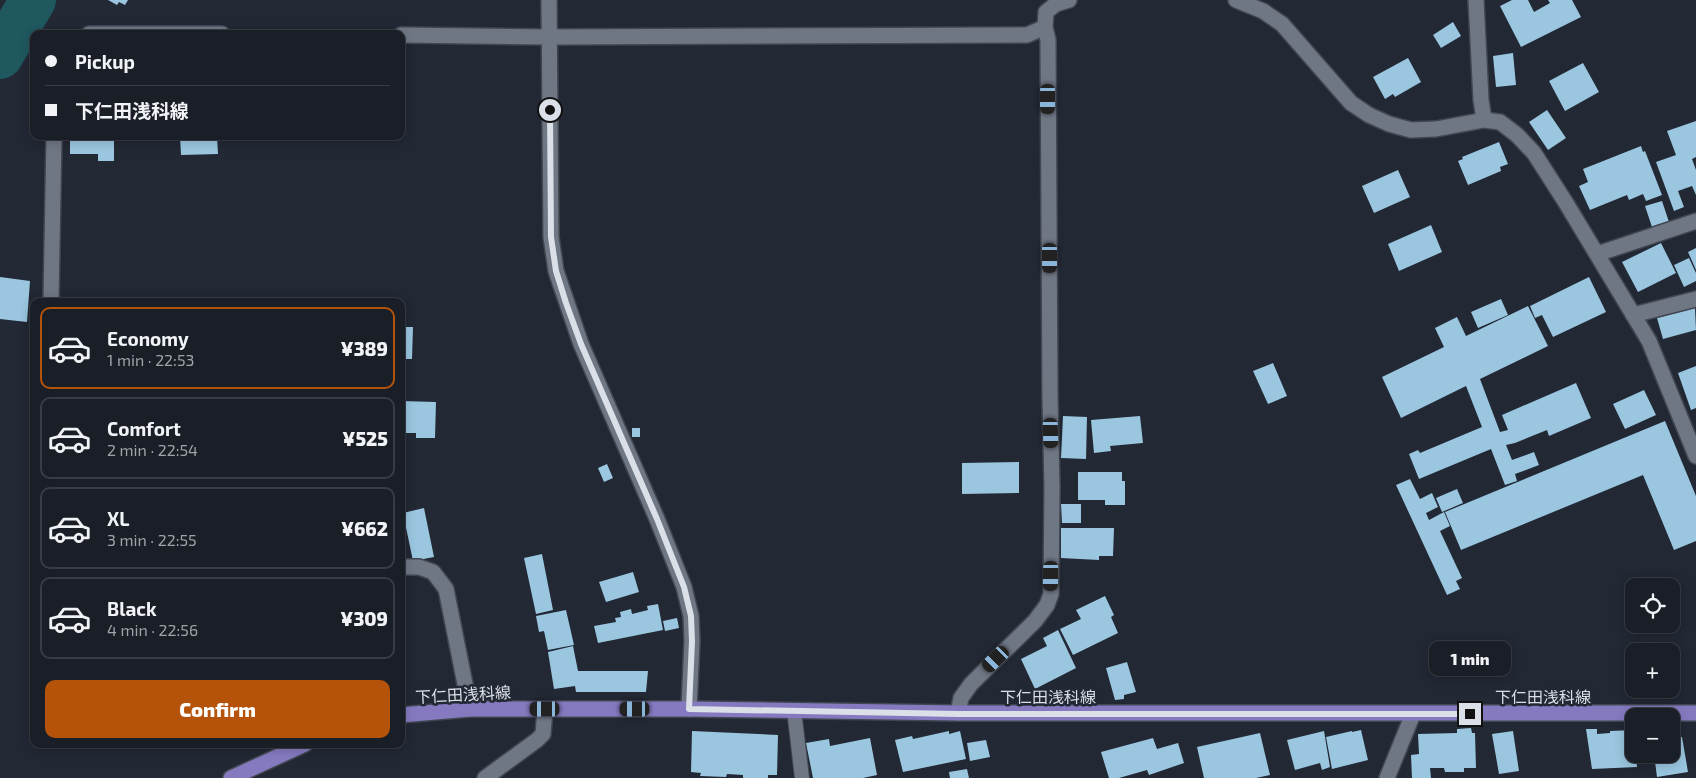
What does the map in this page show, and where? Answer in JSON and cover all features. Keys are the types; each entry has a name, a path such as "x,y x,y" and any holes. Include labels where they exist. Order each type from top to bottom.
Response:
{"main road":[{"name":"下仁田浅科線","path":"405,715 470,709 794,710 958,714 1696,713"},
{"path":"231,778 296,748"}],"street":[{"path":"549,0 551,237 556,271 581,344 657,519 684,587 691,616 692,641 689,709"},
{"path":"958,714 961,698 971,684 1035,621 1047,605 1051,594 1052,488 1048,40 1045,27 1046,12 1056,4 1069,0"},
{"path":"1236,0 1263,11 1282,24 1351,103 1369,115 1389,124 1411,130 1436,129 1484,120 1500,122 1518,136 1534,153 1649,341 1696,456"},
{"path":"1476,0 1481,100 1484,120"},
{"path":"405,35 1027,35 1045,27"},
{"path":"51,298 54,140"},
{"path":"1597,254 1696,222"},
{"path":"1633,315 1696,299"},
{"path":"405,567 419,567 433,572 446,589 470,709"},
{"path":"485,778 532,745 543,734 545,709"},
{"path":"1387,778 1413,714"}],"lane":[{"path":"794,710 802,778"}],"building":[{"path":"108,0 128,0 125,5 119,2 117,5"},
{"path":"1512,0 1528,0 1534,12 1550,3 1548,0 1572,0 1581,17 1521,47 1500,6"},
{"path":"1453,22 1461,36 1441,48 1433,35"},
{"path":"1513,53 1516,85 1496,87 1493,56"},
{"path":"1408,58 1421,82 1395,97 1393,94 1385,99 1373,77"},
{"path":"1583,63 1599,92 1565,111 1549,81"},
{"path":"1547,110 1566,138 1548,150 1529,122"},
{"path":"1696,121 1696,157 1692,159 1696,170 1696,195 1692,186 1678,191 1684,207 1674,211 1656,162 1676,155 1667,131"},
{"path":"70,140 114,140 114,161 98,161 98,154 70,154"},
{"path":"180,140 217,140 218,154 181,155"},
{"path":"1499,142 1508,164 1500,167 1501,171 1468,185 1458,161 1463,159 1462,157"},
{"path":"1641,146 1643,152 1645,151 1662,195 1646,201 1643,194 1629,200 1627,195 1590,210 1579,186 1588,182 1583,169"},
{"path":"1398,170 1410,197 1374,213 1362,186"},
{"path":"1662,201 1670,225 1653,230 1645,206"},
{"path":"1431,225 1442,252 1399,271 1388,244"},
{"path":"1661,243 1676,273 1638,292 1622,262"},
{"path":"1696,248 1696,270 1688,252"},
{"path":"1689,258 1696,273 1696,281 1684,287 1674,265"},
{"path":"0,277 30,281 27,322 0,319"},
{"path":"1589,277 1606,312 1553,337 1542,315 1535,318 1530,306"},
{"path":"1501,299 1508,315 1478,328 1471,312"},
{"path":"1528,306 1548,346 1480,379 1500,432 1508,430 1502,415 1576,383 1591,418 1549,436 1547,430 1506,445 1512,460 1534,452 1539,465 1515,474 1517,481 1505,485 1491,449 1419,479 1409,454 1418,450 1420,453 1482,427 1466,386 1401,418 1382,377 1444,347 1435,328 1457,317 1466,336"},
{"path":"1695,308 1696,330 1663,339 1657,318"},
{"path":"405,327 413,327 412,359 405,359"},
{"path":"1273,363 1287,396 1268,404 1253,371"},
{"path":"1696,366 1696,408 1691,410 1678,373"},
{"path":"1644,390 1656,415 1625,429 1613,404"},
{"path":"405,401 436,402 435,438 416,438 416,433 405,433"},
{"path":"1063,416 1087,417 1086,459 1061,458"},
{"path":"1140,416 1143,443 1110,446 1111,451 1094,453 1091,420"},
{"path":"1665,421 1696,496 1696,541 1674,550 1643,475 1461,550 1445,512"},
{"path":"632,428 640,428 640,437 632,437"},
{"path":"1019,462 1019,493 962,494 962,463"},
{"path":"607,464 613,478 604,482 598,468"},
{"path":"1078,472 1122,472 1122,481 1125,481 1125,505 1105,505 1105,500 1078,500"},
{"path":"1410,479 1420,499 1432,493 1438,507 1426,513 1429,520 1444,512 1450,526 1440,531 1462,578 1456,581 1460,589 1447,595 1396,485"},
{"path":"1457,489 1463,503 1442,512 1436,498"},
{"path":"1061,504 1081,504 1081,523 1062,523"},
{"path":"424,508 434,557 413,561 405,523 405,513"},
{"path":"1061,528 1114,528 1113,556 1099,556 1099,560 1061,558"},
{"path":"542,554 553,610 536,614 524,558"},
{"path":"633,572 639,592 606,602 599,582"},
{"path":"1105,596 1114,615 1111,617 1118,633 1073,655 1060,629 1081,619 1076,610"},
{"path":"658,604 663,630 598,643 594,626 616,622 615,618 621,617 620,612 631,609 632,614 648,610 647,606"},
{"path":"566,610 574,645 548,650 544,631 539,632 536,616"},
{"path":"677,618 679,628 665,631 663,621"},
{"path":"1058,630 1076,668 1035,689 1021,659 1047,646 1043,638"},
{"path":"573,646 578,671 648,671 646,692 576,692 575,686 554,689 548,652"},
{"path":"1127,662 1136,692 1124,695 1124,699 1115,700 1106,668"},
{"path":"1471,728 1472,733 1475,733 1476,768 1464,768 1464,772 1445,772 1444,768 1430,768 1431,778 1412,778 1411,755 1419,754 1418,734 1457,733 1457,729"},
{"path":"1586,729 1597,729 1597,734 1625,730 1625,763 1637,763 1637,767 1592,769"},
{"path":"1361,730 1368,760 1332,769 1326,737"},
{"path":"692,731 778,735 777,775 768,775 768,778 743,778 743,775 727,774 726,777 700,776 701,773 691,772"},
{"path":"949,731 949,734 960,731 966,759 903,772 895,740 912,736 913,739"},
{"path":"1324,731 1330,767 1322,770 1320,763 1295,770 1287,740"},
{"path":"1513,731 1519,771 1499,774 1492,734"},
{"path":"1260,733 1270,775 1256,778 1204,778 1197,747"},
{"path":"1680,737 1682,737 1688,772 1657,777 1655,763 1680,763"},
{"path":"870,738 877,775 863,778 813,778 806,743 829,739 830,746"},
{"path":"1153,738 1157,749 1178,743 1184,763 1149,775 1147,770 1119,778 1109,778 1101,752"},
{"path":"986,740 990,757 970,761 967,743"},
{"path":"967,769 969,778 950,778 949,772"}],"waterway":[{"path":"0,56 33,0"}],"route":[{"path":"550,110 551,237 556,271 581,344 657,519 684,587 691,616 692,641 689,709 958,714 1470,714"}]}
